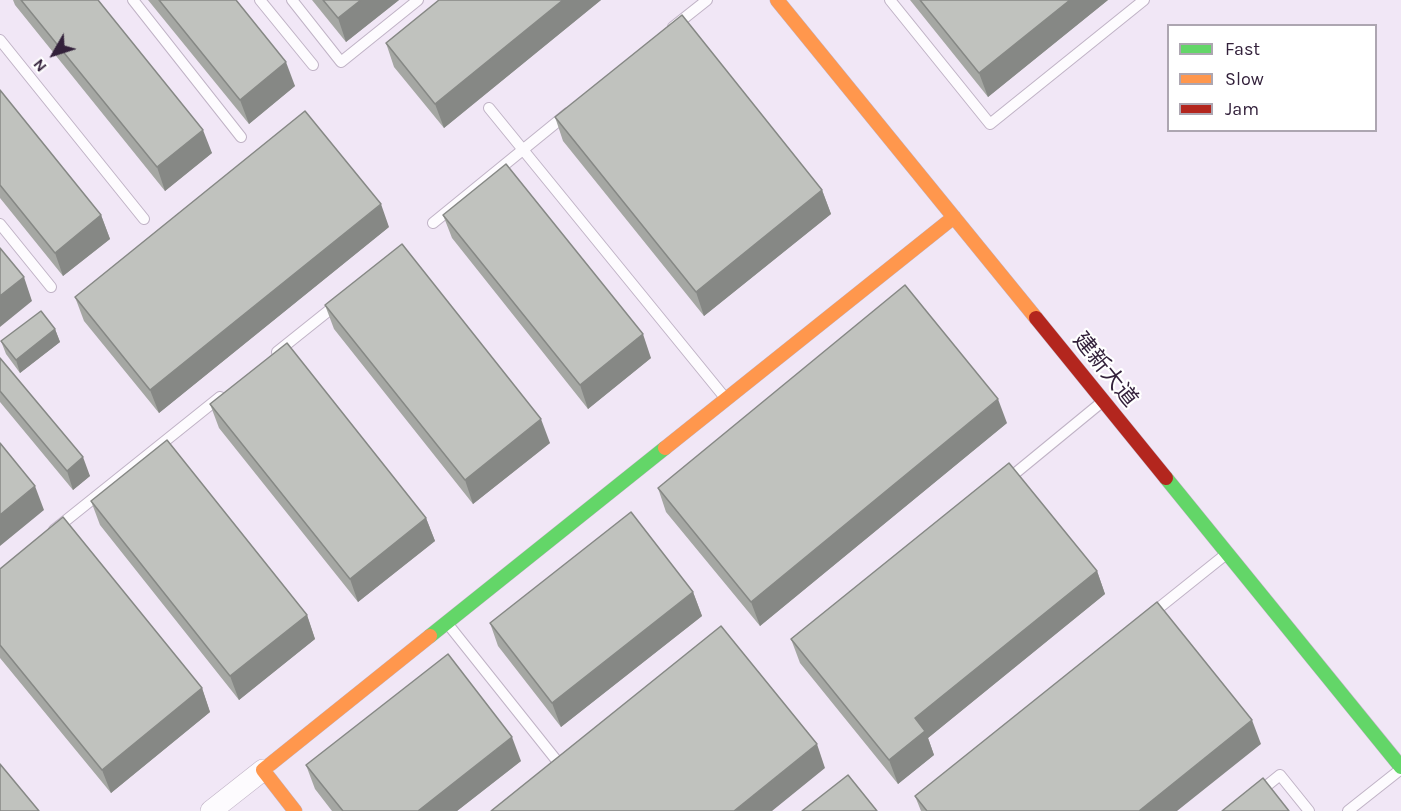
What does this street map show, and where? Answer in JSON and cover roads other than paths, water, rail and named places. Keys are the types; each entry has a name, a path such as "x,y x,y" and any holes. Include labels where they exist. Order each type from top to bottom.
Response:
{"street":[{"name":"建新大道","path":"777,0 1401,767"},
{"path":"211,811 954,217"},
{"path":"263,770 295,811"}],"lane":[{"path":"133,0 242,137"},
{"path":"260,0 313,65"},
{"path":"291,0 341,62 418,0"},
{"path":"661,38 706,0"},
{"path":"890,0 990,124 1144,0"},
{"path":"0,40 144,219"},
{"path":"434,223 578,105"},
{"path":"489,108 726,399"},
{"path":"0,224 51,287"},
{"path":"269,358 343,299"},
{"path":"46,536 232,388"},
{"path":"1002,484 1103,401"},
{"path":"1146,619 1227,553"},
{"path":"447,623 558,761"},
{"path":"1348,811 1401,767"},
{"path":"1253,797 1280,775 1309,811"}]}
